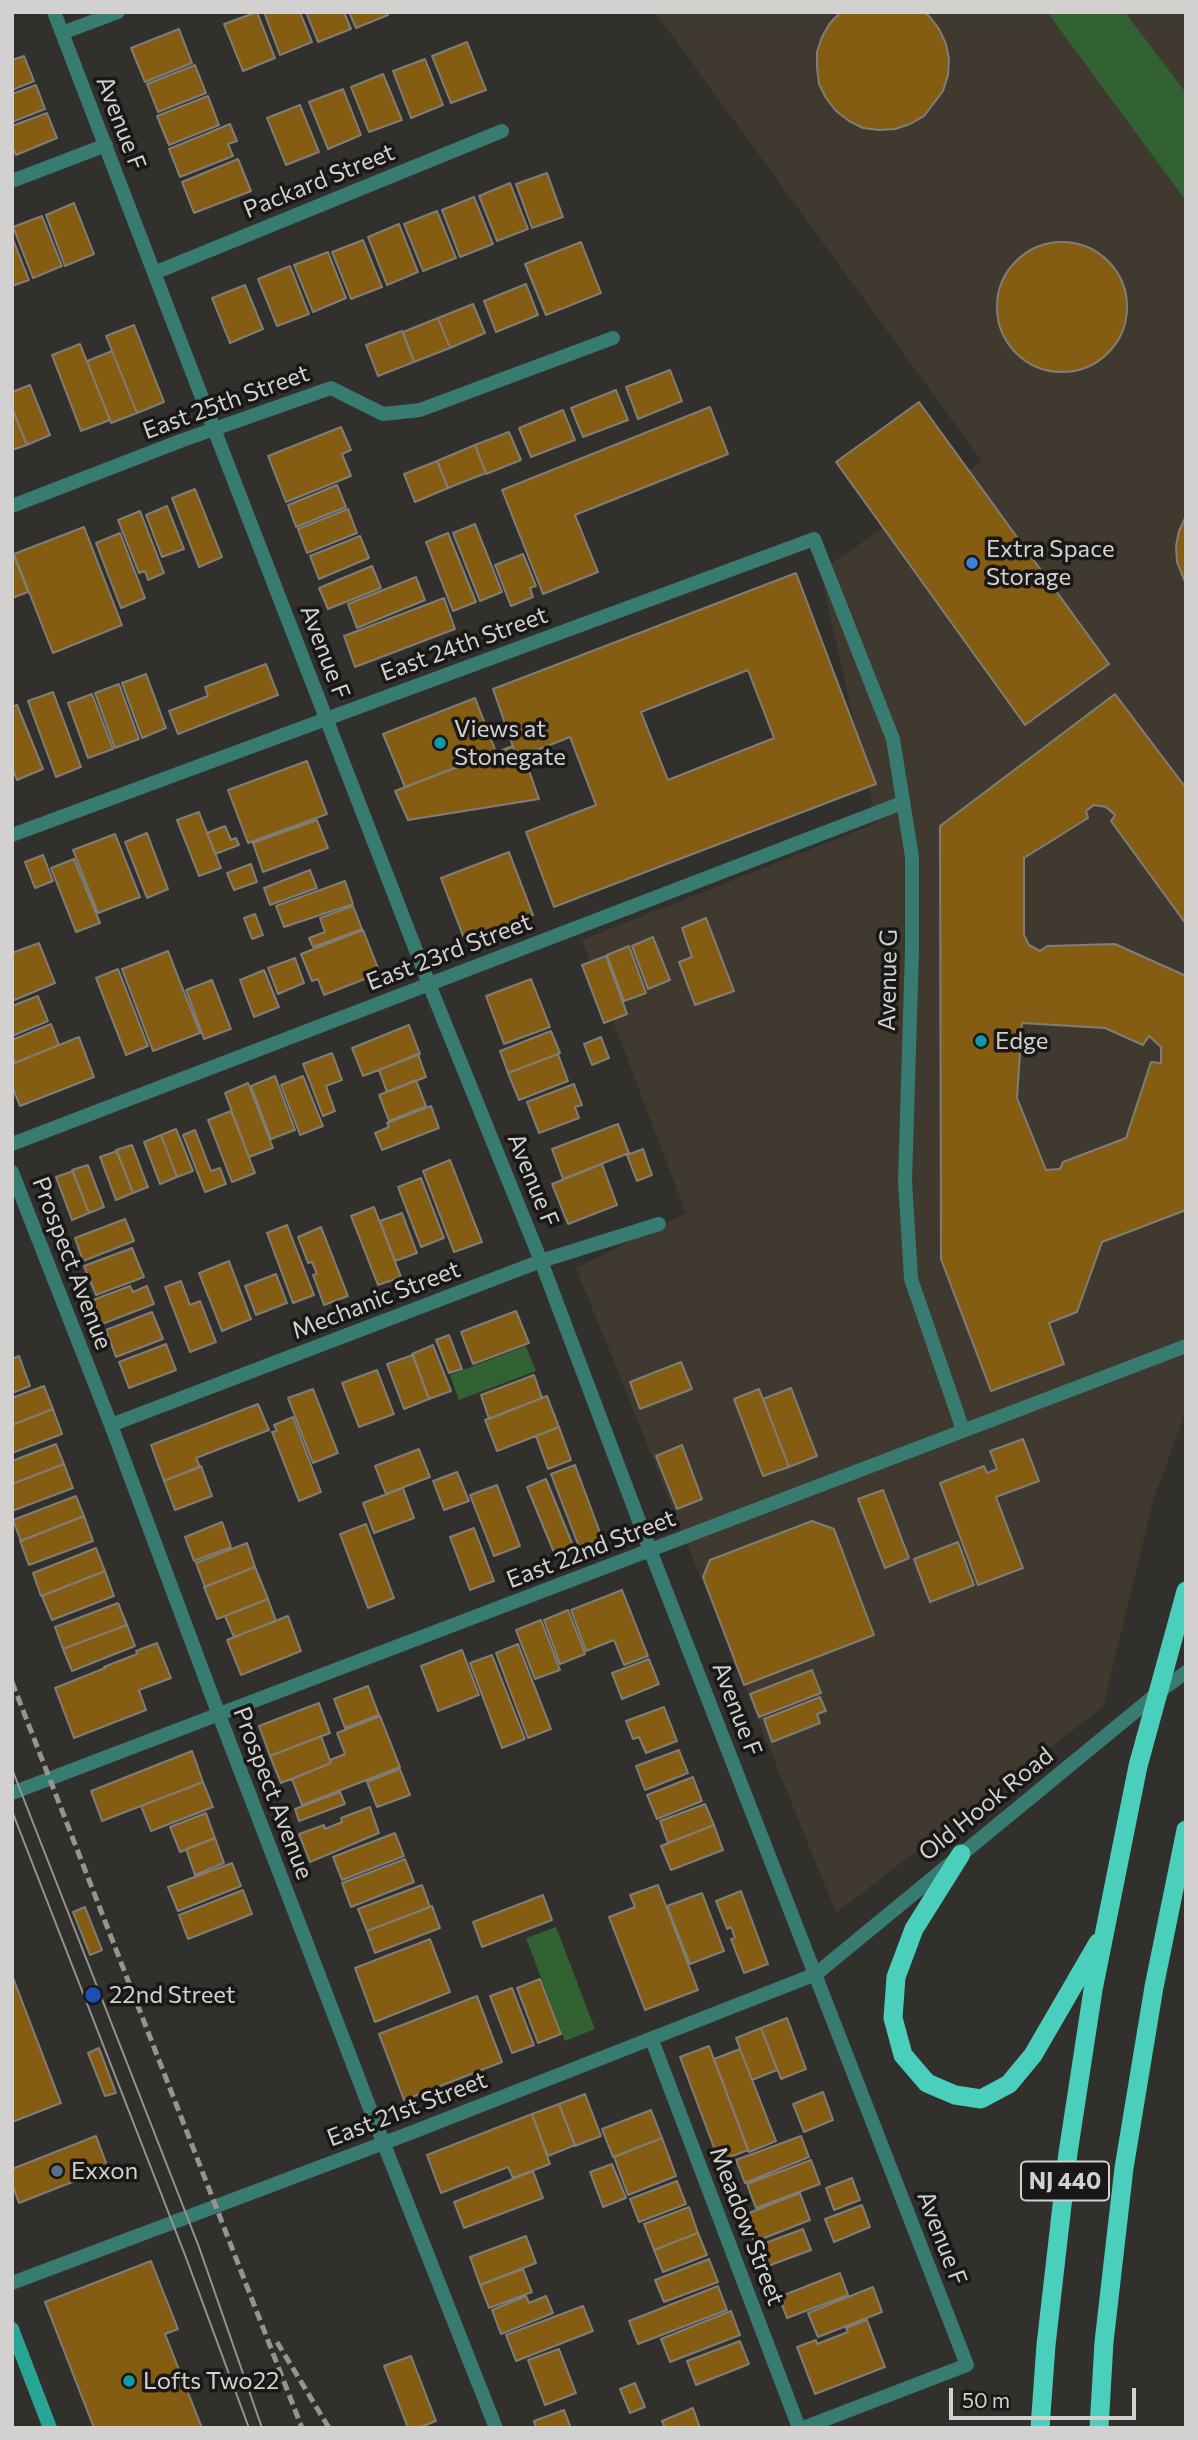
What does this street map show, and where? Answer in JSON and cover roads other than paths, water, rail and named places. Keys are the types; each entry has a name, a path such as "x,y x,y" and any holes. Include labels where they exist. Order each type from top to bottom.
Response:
{"highway":[{"name":"NJ 440","path":"1040,2428 1046,2345 1068,2153 1102,1937 1138,1766 1186,1591"},
{"name":"NJ 440","path":"1099,2428 1104,2342 1124,2168 1154,1987 1186,1830"},
{"path":"961,1854 914,1929 896,1977 893,2018 903,2054 927,2083 955,2095 981,2099 1009,2084 1033,2055 1102,1937"}],"main road":[{"path":"12,2329 50,2428"}],"street":[{"name":"Avenue F","path":"54,12 429,984 541,1261 650,1550 967,2365 801,2428"},
{"path":"62,33 118,12"},
{"name":"Packard Street","path":"154,273 502,131"},
{"path":"12,181 106,145"},
{"name":"East 25th Street","path":"12,506 214,429 331,388 383,414 420,410 613,338"},
{"name":"East 24th Street","path":"12,835 814,539"},
{"name":"Avenue G","path":"814,539 893,739 912,857 905,1181 911,1279 963,1430"},
{"name":"East 23rd Street","path":"12,1144 902,803"},
{"name":"Prospect Avenue","path":"12,1172 111,1425 383,2143 496,2428"},
{"name":"Mechanic Street","path":"111,1425 541,1261 659,1224"},
{"name":"East 22nd Street","path":"12,1793 1186,1346"},
{"name":"Old Hook Road","path":"816,1974 1186,1672"},
{"name":"East 21st Street","path":"12,2283 652,2040 816,1974"},
{"name":"Meadow Street","path":"652,2040 801,2428"}],"tram line":[{"path":"12,1769 199,2247 262,2428"},
{"path":"12,1811 185,2255 249,2428"}],"railway":[{"path":"12,1682 302,2428"},
{"path":"277,2342 329,2428"}],"place":[{"name":"Extra Space Storage","path":"972,563"},
{"name":"Views at Stonegate","path":"440,743"},
{"name":"Edge","path":"981,1041"},
{"name":"22nd Street","path":"93,1995"},
{"name":"Exxon","path":"57,2171"},
{"name":"Lofts Two22","path":"129,2381"}]}
